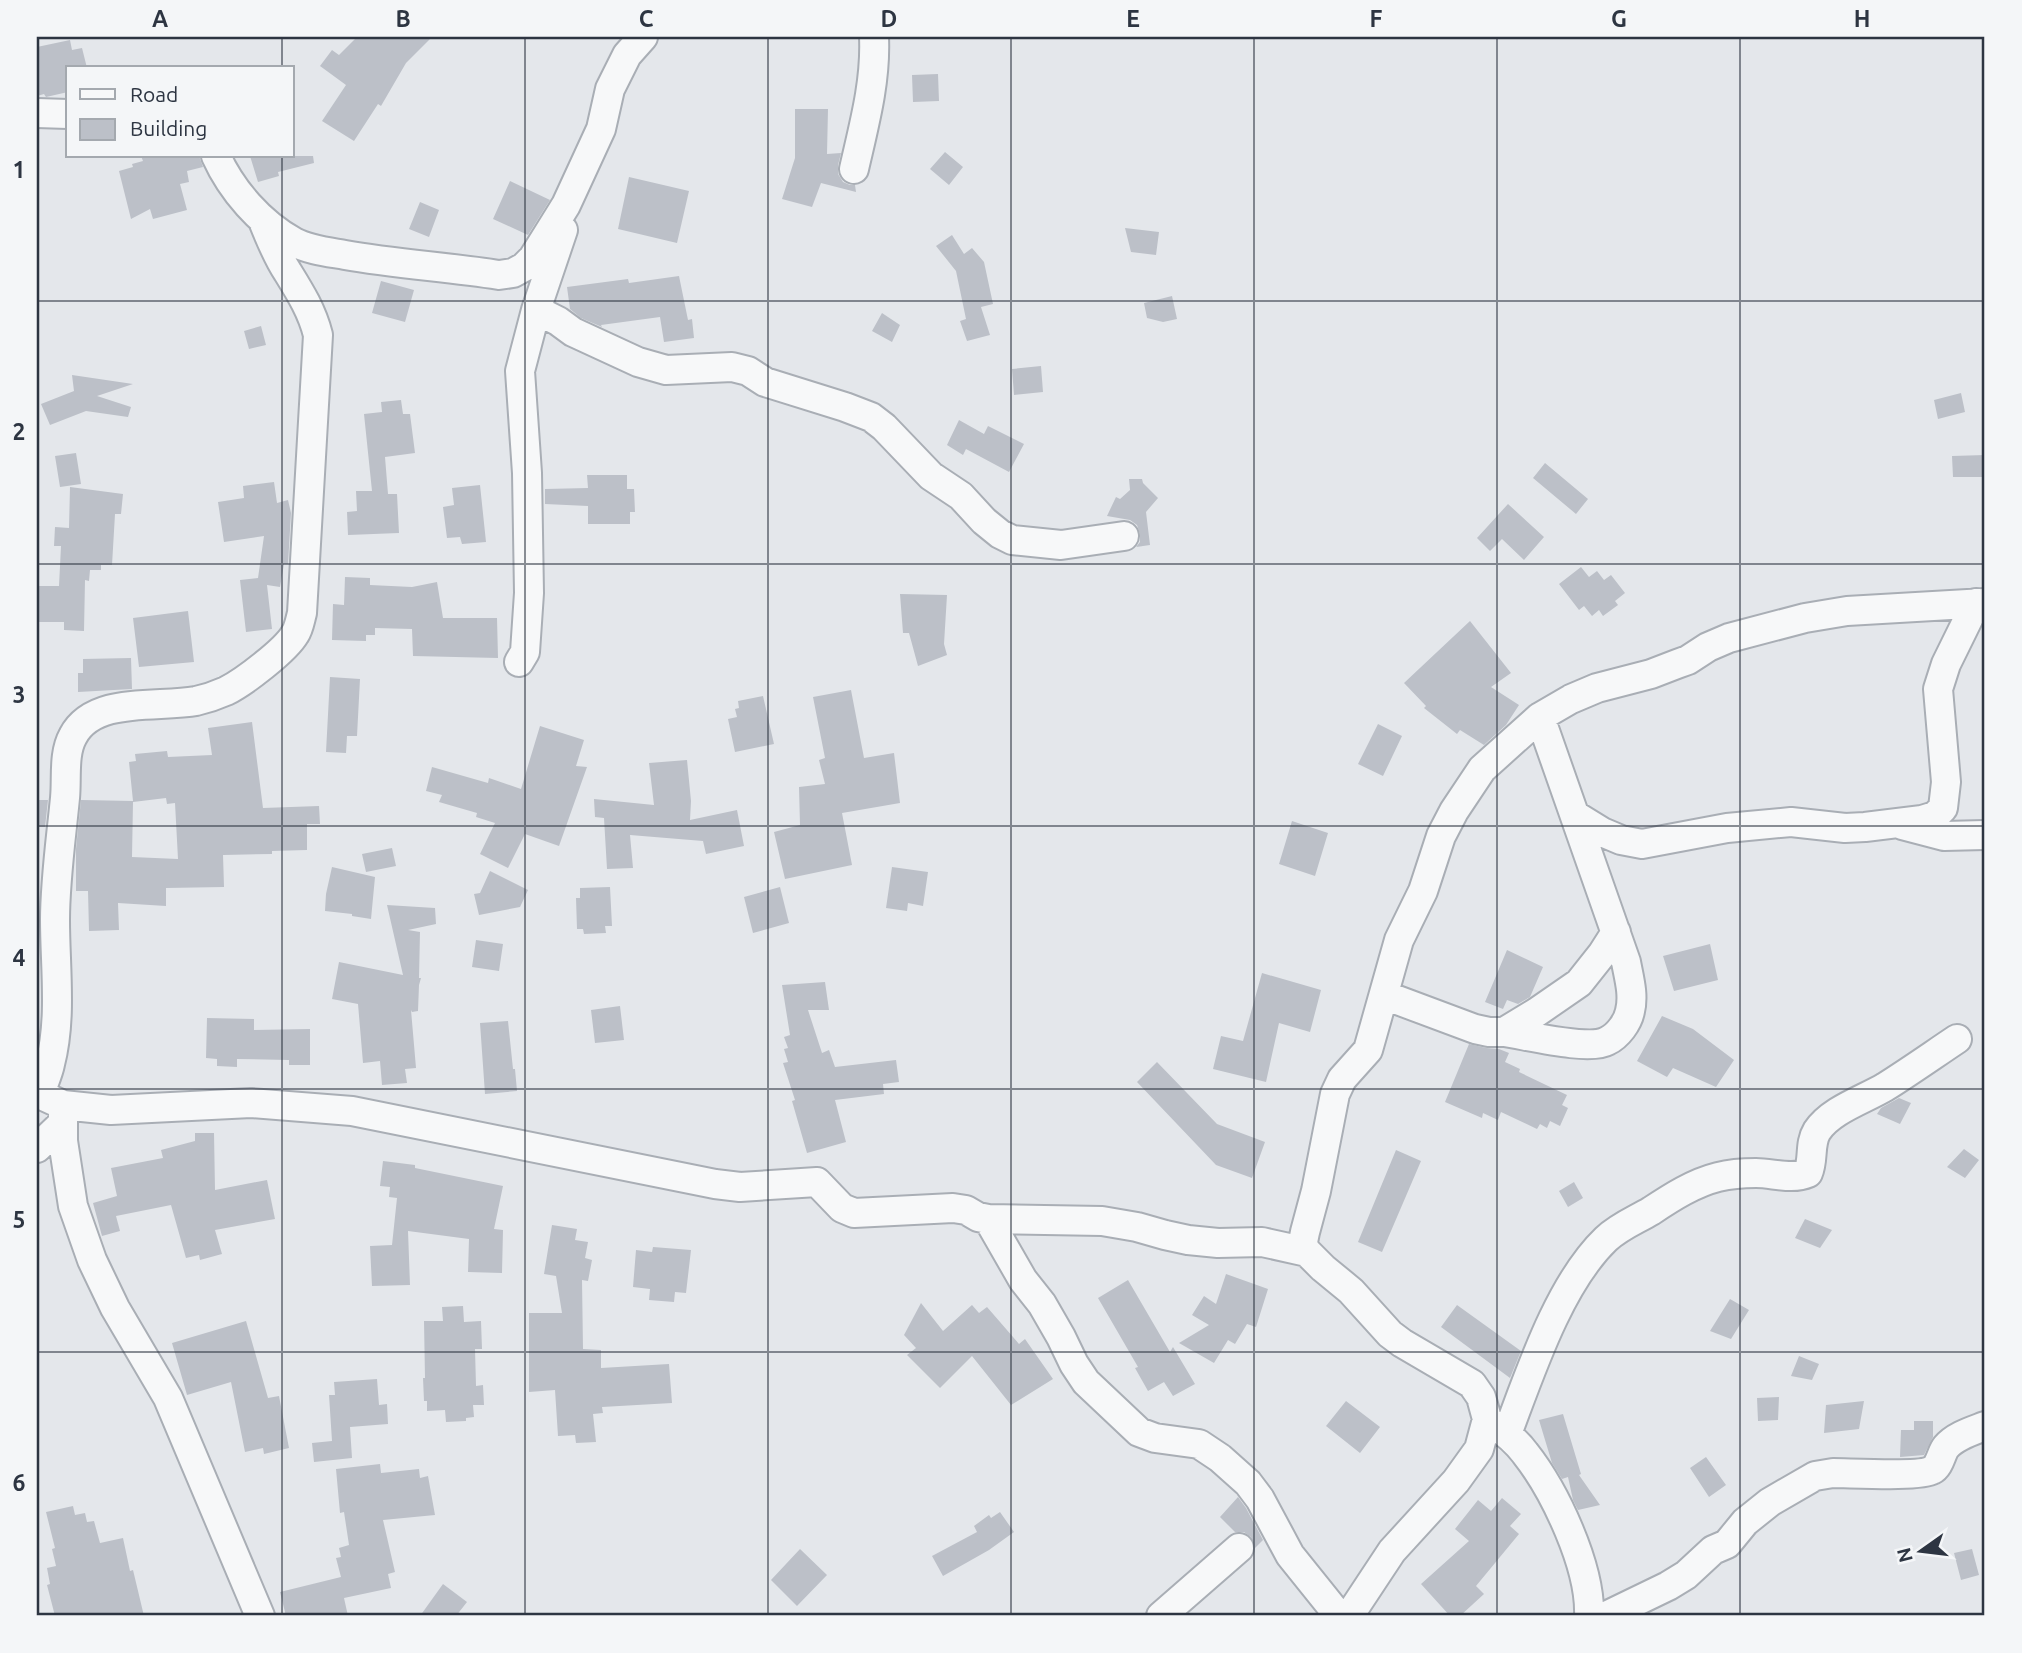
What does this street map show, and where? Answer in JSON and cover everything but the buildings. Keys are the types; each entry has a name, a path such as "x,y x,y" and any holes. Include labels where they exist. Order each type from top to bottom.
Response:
{"street":[{"path":"519,662 525,652 529,593 527,473 520,372 536,310 576,187 601,129 610,89 626,55 643,37"},
{"path":"854,169 871,87 875,57 874,37"},
{"path":"37,113 66,114"},
{"path":"217,158 230,181 263,221 285,269 314,318 318,335 302,613 295,634 272,658 226,691 197,701 113,708 83,722 73,735 67,753 68,774 58,862 55,918 56,999 50,1063 51,1104 62,1141 73,1206 92,1260 115,1308 168,1398 260,1616"},
{"path":"263,221 295,243 312,249 499,275 513,273 533,258 576,187"},
{"path":"536,310 573,332 638,362 666,370 732,368 748,371 765,382 871,417 931,476 961,496 984,521 1012,540 1061,545 1124,536"},
{"path":"1589,1616 1582,1569 1561,1512 1526,1454 1497,1427 1472,1384 1390,1334 1352,1291 1307,1252 1303,1244 1335,1094 1342,1079 1367,1050 1399,940 1423,891 1441,836 1454,811 1482,769 1540,717 1597,688 1651,674 1688,660 1729,638 1805,618 1847,611 1981,603"},
{"path":"1576,816 1602,832 1621,840 1642,844 1727,828 1781,822 1845,828 1922,820 1935,816 1943,808 1946,782 1938,689 1946,664 1981,603"},
{"path":"1384,995 1489,1032 1585,1044 1606,1042 1623,1027 1630,1012 1631,991 1626,962 1540,717"},
{"path":"1895,823 1944,836 1985,835"},
{"path":"1504,1032 1579,983 1616,932"},
{"path":"1349,1616 1392,1551 1456,1481 1497,1427 1567,1293 1589,1256 1607,1237 1624,1224 1643,1216 1684,1191 1718,1177 1757,1173 1800,1177 1808,1173 1812,1164 1815,1136 1821,1125 1957,1039"},
{"path":"51,1104 111,1110 251,1103 352,1111 740,1187 817,1182 842,1208 855,1213 953,1209 966,1210 988,1219 1102,1221 1188,1240 1218,1243 1262,1242 1307,1252"},
{"path":"37,1148 51,1104"},
{"path":"988,1219 1023,1280 1042,1304 1086,1382 1139,1432 1155,1438 1199,1444 1220,1458 1248,1483 1260,1499 1290,1555 1339,1616"},
{"path":"1606,1616 1686,1575 1713,1550 1727,1544 1745,1522 1770,1502 1807,1479 1821,1474 1912,1474 1931,1471 1945,1448 1971,1431 1985,1426"},
{"path":"1161,1616 1239,1548"}]}
